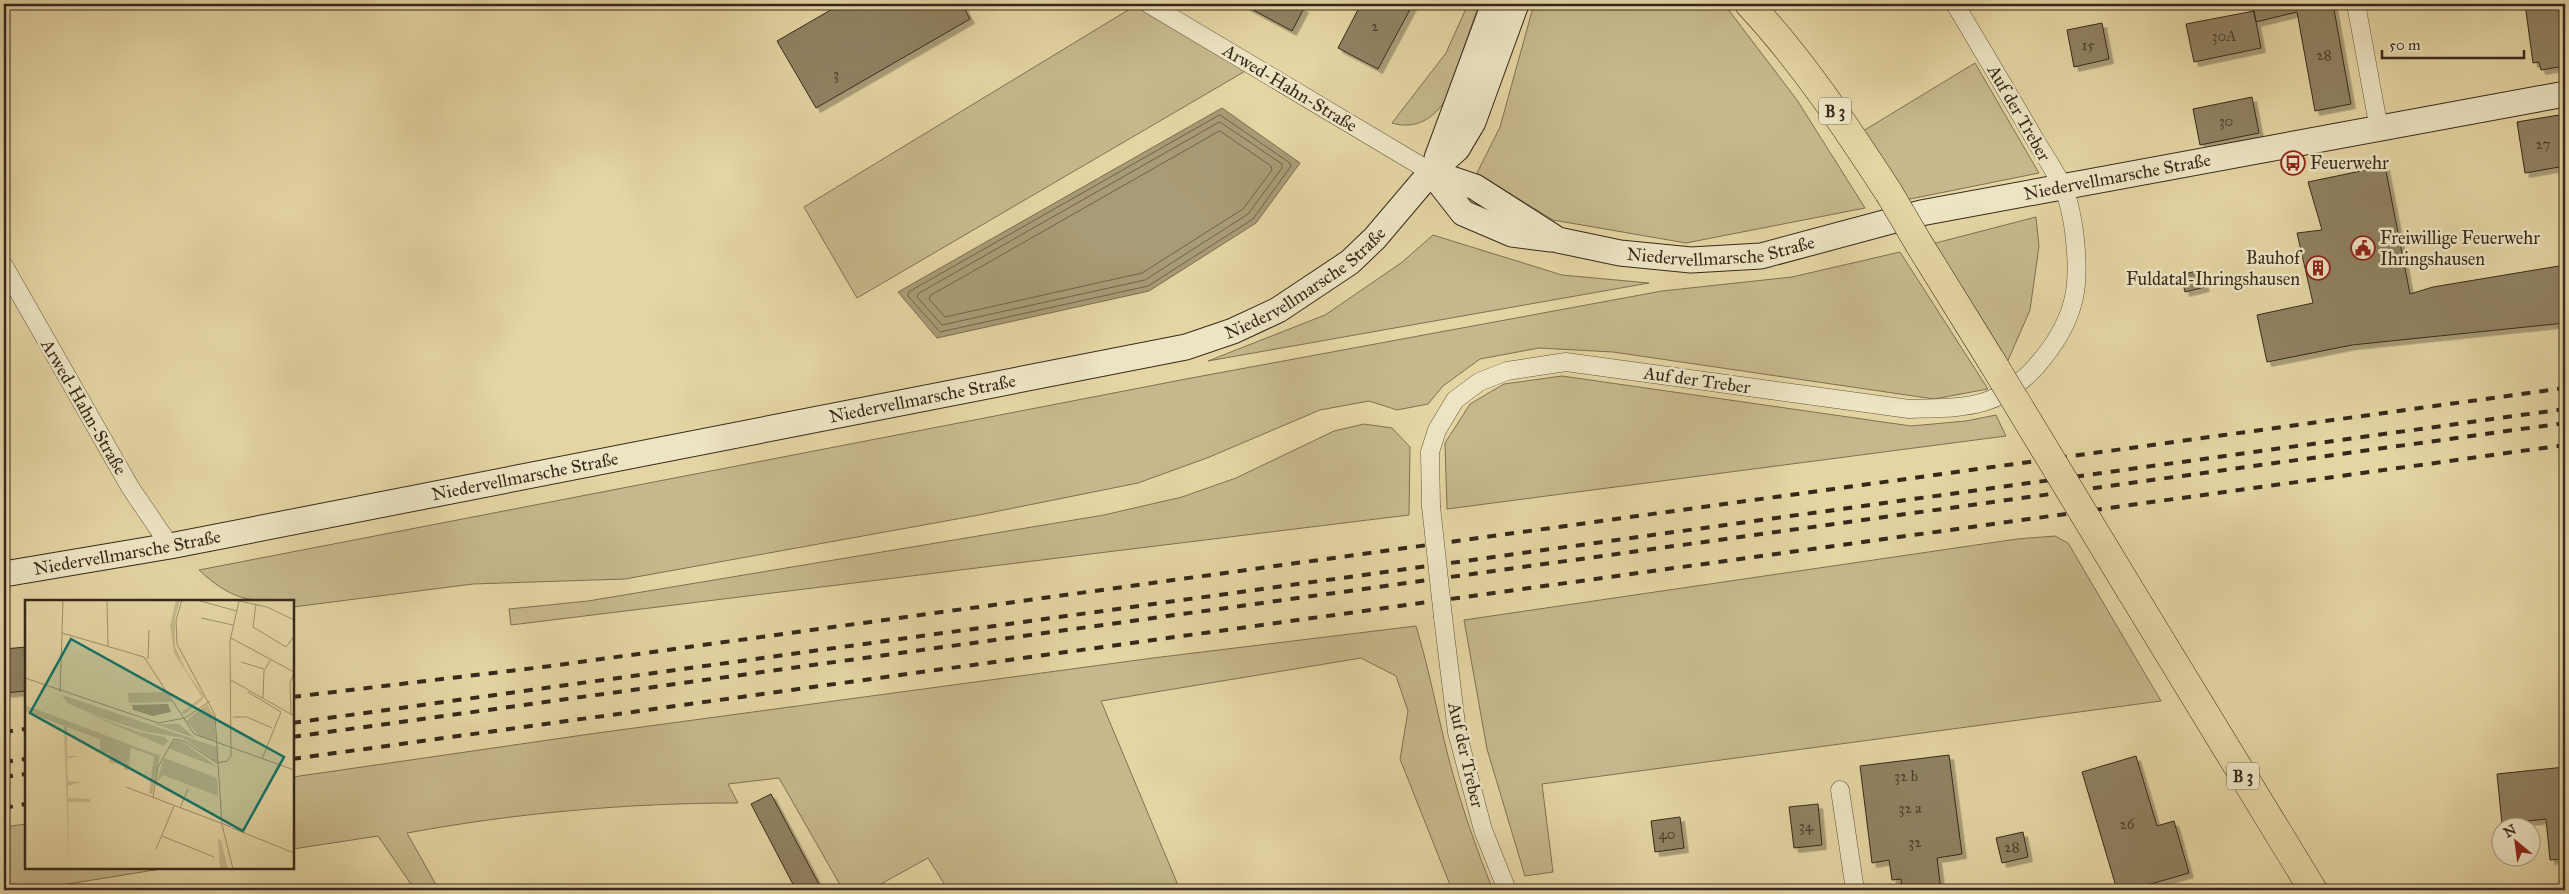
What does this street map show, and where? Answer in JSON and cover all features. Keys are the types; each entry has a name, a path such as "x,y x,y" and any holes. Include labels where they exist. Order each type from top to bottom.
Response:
{"main road":[{"path":"1431,172 1458,106 1494,4"},
{"path":"1431,172 1457,149 1472,122 1516,4"},
{"name":"B 3","path":"1750,4 1776,33 1839,116 1889,193 2313,890"},
{"name":"Niedervellmarsche Straße","path":"4,574 170,546 1186,347 1233,331 1278,310 1350,262 1401,210 1431,172 1475,187 1558,240 1620,253 1691,260 1761,256 1921,213 2062,189 2565,94"}],"street":[{"name":"Arwed-Hahn-Straße","path":"1149,4 1431,172"},
{"name":"Auf der Treber","path":"1507,890 1483,830 1457,732 1431,506 1430,452 1437,430 1456,400 1480,382 1507,371 1535,365 1566,362 1909,409 1950,407 1985,402 2007,390 2038,366 2064,324 2075,292 2076,257 2068,201 1955,4"},
{"path":"2356,4 2379,129"},
{"name":"Arwed-Hahn-Straße","path":"4,266 130,487 170,546"},
{"path":"1840,790 1855,890"}],"shaded area":[{"path":"1138,4 1149,4 1254,66 857,298 804,207"},
{"path":"1468,4 1479,4 1446,99 1436,112 1423,121 1408,125 1392,123 1446,53"},
{"path":"1534,4 1724,4 1797,100 1865,208 1686,243 1553,220 1477,173 1500,127"},
{"path":"1975,63 2039,173 1905,200 1863,131"},
{"path":"2036,217 2039,246 2030,310 2006,365 1932,244"},
{"path":"1433,235 1562,275 1649,283 1208,361 1325,315 1401,263"},
{"path":"1900,252 1988,389 1934,399 1613,352 1539,348 1480,359 1443,386 1428,404 1397,410 1369,401 1320,410 1207,458 1138,483 979,515 625,579 473,584 294,607 294,600 253,600 231,593 221,588 199,570 1186,379 1662,291 1792,277"},
{"path":"1562,376 1911,426 1966,421 1996,415 2006,436 1447,509 1445,443 1470,404 1504,384"},
{"path":"1364,424 1392,428 1410,447 1409,515 511,625 509,609 588,601 1104,515 1182,497 1236,478 1334,431"},
{"path":"2055,536 2068,543 2161,701 1542,784 1553,872 1525,876 1487,749 1464,620 2017,539"},
{"path":"1416,626 1448,756 1474,840 1493,890 1452,890 1400,759 1408,711 1396,676 1361,658 1101,701 1180,890 948,890 928,858 870,890 843,890 779,778 728,784 738,803 696,803 572,810 489,820 407,833 439,890 415,890 378,836 294,849 294,777 590,734 1153,658"},
{"path":"25,824 25,869 161,869 31,890 4,890 4,827"}],"water":[{"path":"1222,108 1300,163 1256,223 1149,291 937,338 898,292"}],"building":[{"path":"841,4 962,4 970,19 816,108 777,41"},
{"path":"1242,4 1295,4 1304,8 1292,31"},
{"path":"1361,4 1413,4 1378,69 1338,48"},
{"path":"2252,4 2333,4 2351,104 2315,111 2297,12 2256,22"},
{"path":"2525,4 2565,4 2565,66 2541,70 2539,62 2533,63"},
{"path":"2254,11 2261,48 2194,62 2186,24"},
{"path":"2102,23 2109,59 2074,67 2067,30"},
{"path":"2252,97 2259,133 2200,145 2193,109"},
{"path":"2565,114 2565,166 2525,173 2517,122"},
{"name":"Freiwillige Feuerwehr Ihringshausen","path":"2385,166 2410,294 2433,287 2565,265 2565,323 2352,345 2267,362 2257,315 2313,303 2297,233 2322,230 2308,182"},
{"path":"2200,270 2205,287 2185,292 2181,275"},
{"path":"25,647 25,691 4,693 4,649"},
{"path":"1949,755 1962,854 1937,858 1941,890 1902,890 1901,879 1892,880 1889,860 1872,863 1860,766"},
{"path":"2136,756 2157,826 2174,821 2189,873 2130,890 2117,890 2082,772"},
{"path":"2565,767 2565,859 2550,860 2546,819 2542,819 2542,816 2501,816 2497,774"},
{"path":"771,794 822,890 796,890 751,804"},
{"path":"1818,804 1822,845 1794,848 1789,807"},
{"path":"1680,817 1684,848 1655,852 1651,821"},
{"path":"2023,832 2028,857 2002,863 1996,838"}],"railway":[{"path":"294,697 551,666 2565,388"},
{"path":"294,723 2565,409"},
{"path":"294,737 2565,423"},
{"path":"294,759 2565,445"},
{"path":"4,732 25,729"},
{"path":"4,762 25,759"},
{"path":"4,777 25,774"},
{"path":"4,808 25,804"}],"place":[{"name":"Feuerwehr","path":"2293,163"},
{"name":"Freiwillige Feuerwehr Ihringshausen","path":"2363,248"},
{"name":"Bauhof Fuldatal-Ihringshausen","path":"2318,268"}]}
